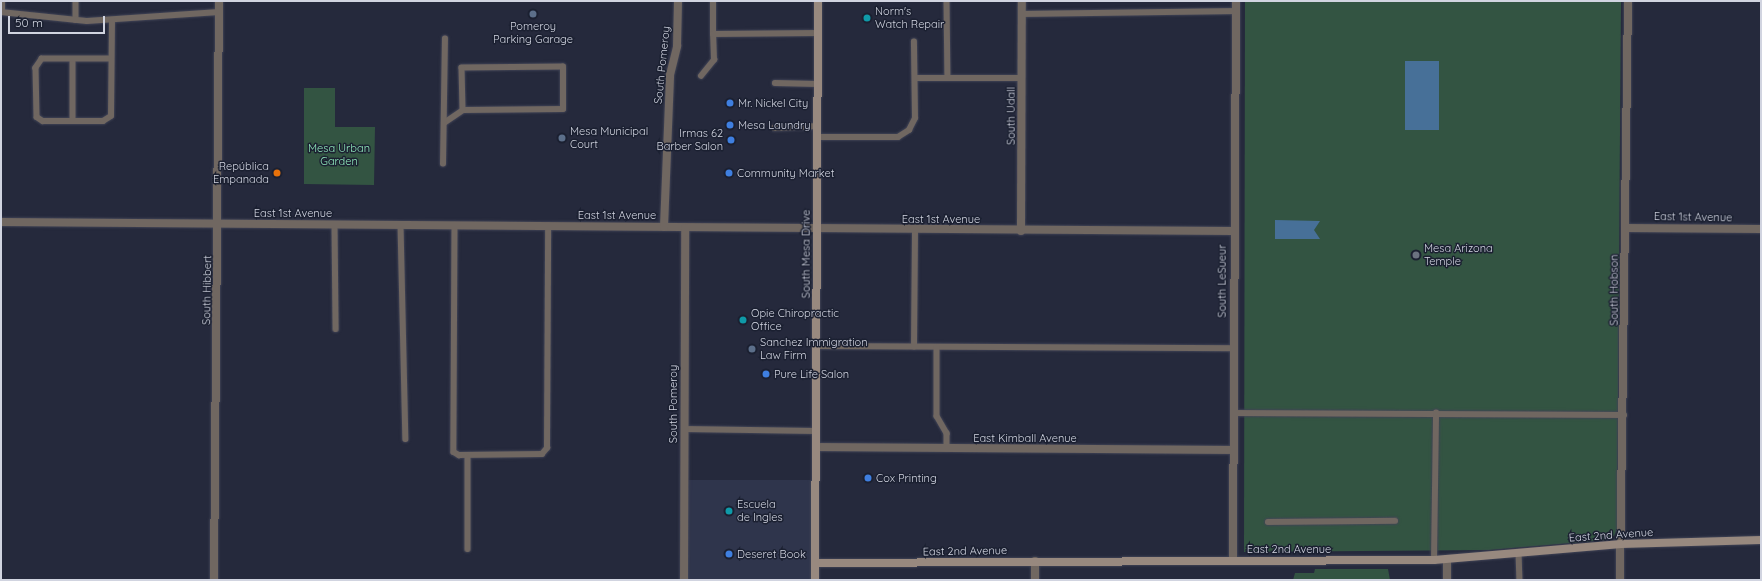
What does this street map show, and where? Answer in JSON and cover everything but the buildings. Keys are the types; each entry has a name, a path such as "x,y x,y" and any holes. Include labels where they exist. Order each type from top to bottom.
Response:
{"street":[{"name":"South Hibbert","path":"214,580 219,1"},
{"name":"South Pomeroy","path":"664,227 670,75 677,46 678,1"},
{"name":"South Mesa Drive","path":"816,580 818,1"},
{"name":"South Udall","path":"1021,231 1022,1"},
{"name":"South LeSueur","path":"1233,560 1233,231 1236,1"},
{"name":"South Hobson","path":"1620,580 1624,416 1628,1"},
{"name":"East 1st Avenue","path":"1,222 664,227 817,230 1233,231"},
{"name":"South Pomeroy","path":"684,580 685,228"},
{"name":"East 1st Avenue","path":"1625,228 1761,229"},
{"name":"East Kimball Avenue","path":"816,447 1233,450"},
{"name":"East 2nd Avenue","path":"816,563 1434,560 1621,544 1761,540"},
{"path":"1447,559 1447,580"},
{"path":"1035,580 1036,561"}],"lane":[{"path":"2,1 1,12 76,20 112,21 219,12"},
{"path":"76,1 76,20"},
{"path":"701,76 714,60 713,1"},
{"path":"948,1 948,78"},
{"path":"1022,14 1236,11"},
{"path":"111,59 42,59 36,68 37,117 42,121 103,121 111,116 112,21"},
{"path":"713,34 818,33"},
{"path":"443,164 445,40"},
{"path":"818,137 898,137 909,130 915,118 914,42"},
{"path":"73,59 73,121"},
{"path":"444,123 463,110 563,109 563,67 462,68 463,110"},
{"path":"915,78 1022,78"},
{"path":"775,83 818,84"},
{"path":"774,128 818,126"},
{"path":"335,224 336,329"},
{"path":"401,225 406,439"},
{"path":"455,225 454,452 468,454 542,454 547,448 548,226"},
{"path":"914,347 915,230"},
{"path":"817,346 1233,348"},
{"path":"937,347 937,416 947,433 947,448"},
{"path":"1233,413 1436,413 1624,416"},
{"path":"1434,560 1436,413"},
{"path":"684,429 816,431"},
{"path":"468,454 468,549"},
{"path":"1268,522 1395,522"},
{"path":"1519,553 1520,580"}],"shaded area":[{"path":"684,480 816,480 816,580 684,580"}],"green space":[{"path":"1245,1 1621,1 1617,529 1614,536 1606,540 1489,550 1244,552"},
{"name":"Mesa Urban Garden","path":"304,88 335,88 335,127 375,127 374,185 304,184"},
{"path":"1315,569 1388,569 1390,580 1293,580 1295,573 1314,573"}],"water":[{"path":"1405,61 1439,61 1439,130 1405,130"},
{"path":"1275,220 1320,221 1314,230 1320,239 1275,239"}],"place":[{"name":"Pomeroy Parking Garage","path":"533,14"},
{"name":"Norm's Watch Repair","path":"867,18"},
{"name":"Mr. Nickel City","path":"730,103"},
{"name":"Mesa Laundry","path":"730,125"},
{"name":"Mesa Municipal Court","path":"562,138"},
{"name":"Irmas 62 Barber Salon","path":"731,140"},
{"name":"República Empanada","path":"277,173"},
{"name":"Community Market","path":"729,173"},
{"name":"Mesa Arizona Temple","path":"1416,255"},
{"name":"Opie Chiropractic Office","path":"743,320"},
{"name":"Sanchez Immigration Law Firm","path":"752,349"},
{"name":"Pure Life Salon","path":"766,374"},
{"name":"Cox Printing","path":"868,478"},
{"name":"Escuela de Ingles","path":"729,511"},
{"name":"Deseret Book","path":"729,554"}]}
